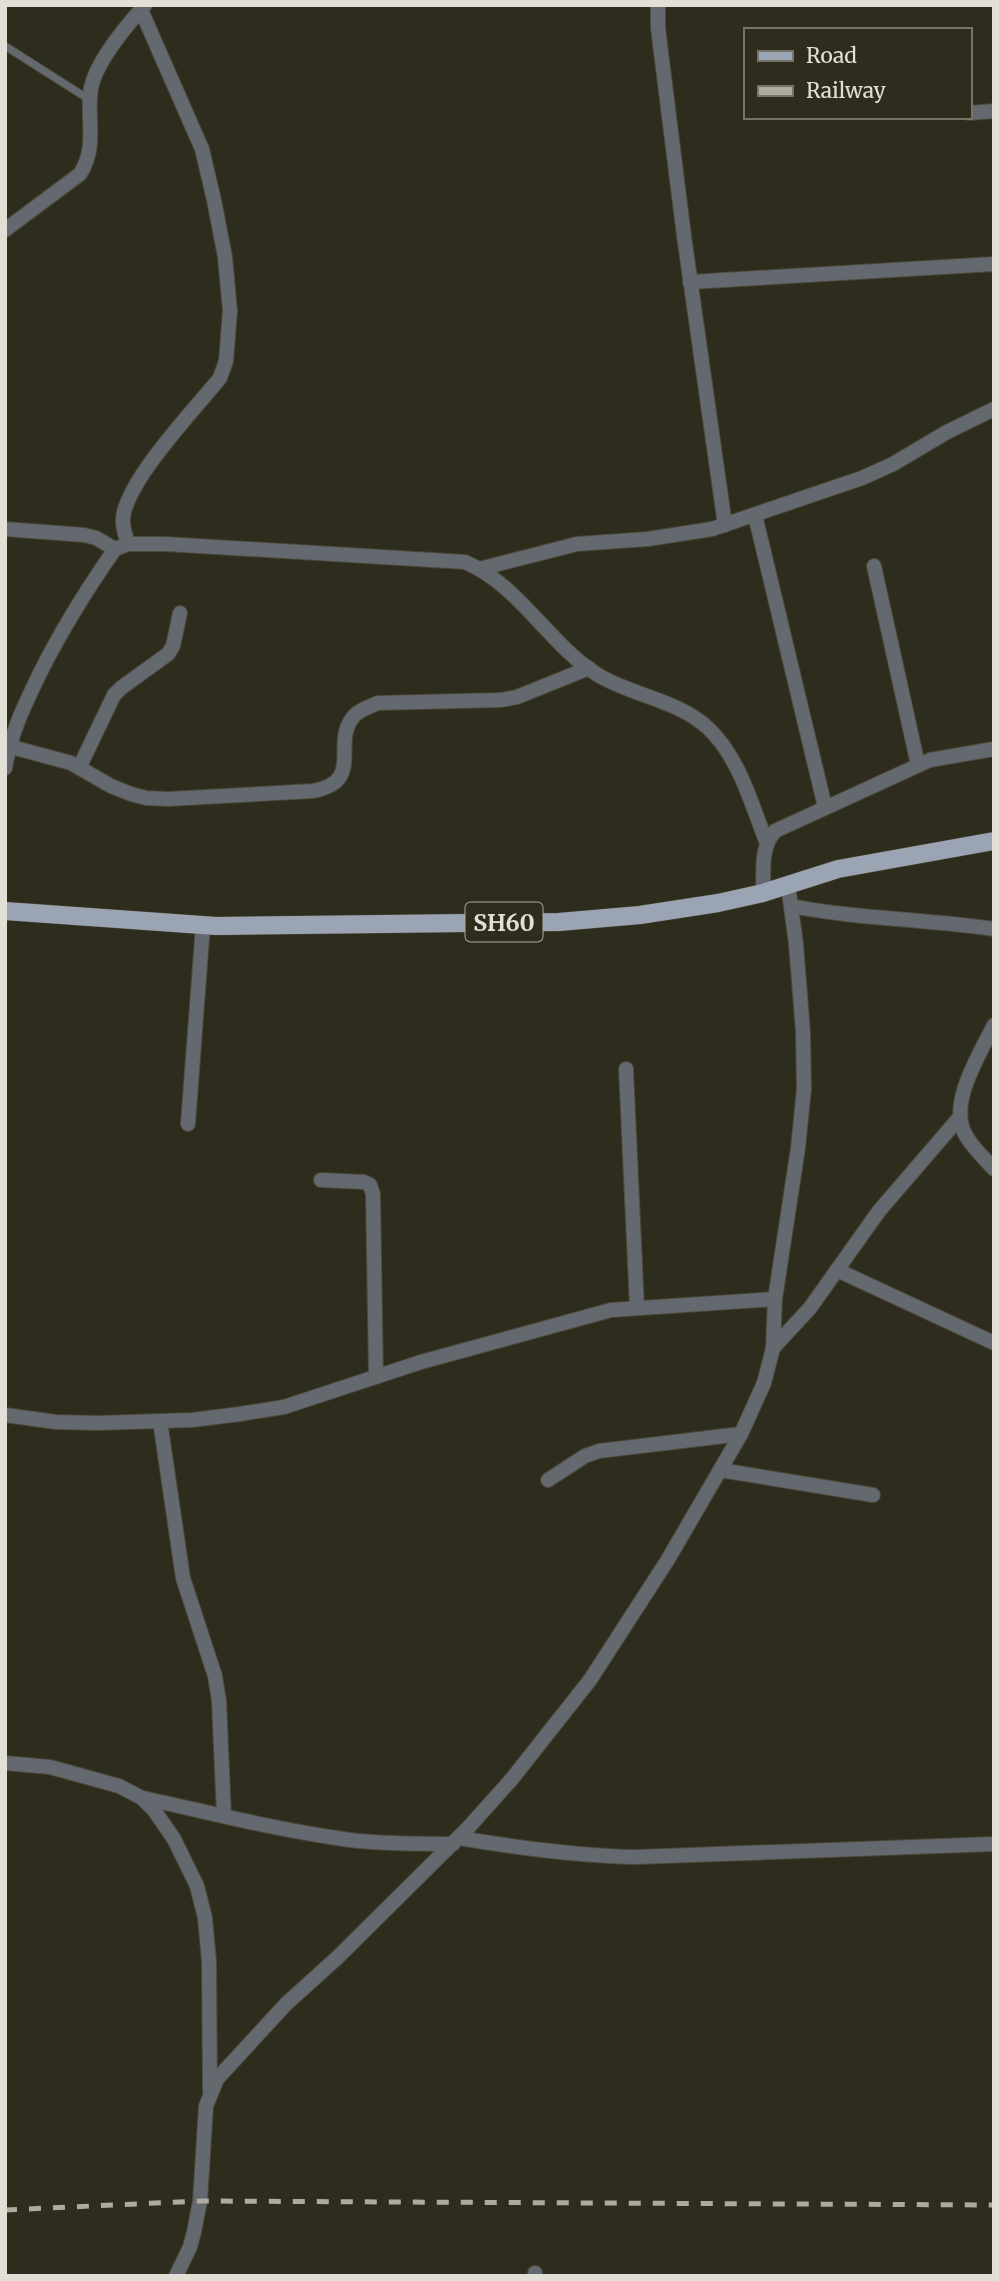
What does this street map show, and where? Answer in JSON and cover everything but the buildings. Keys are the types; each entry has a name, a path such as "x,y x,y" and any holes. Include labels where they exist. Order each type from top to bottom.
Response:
{"main road":[{"name":"SH60","path":"5,911 203,925 559,922 640,915 718,903 763,893 838,869 994,841"}],"street":[{"path":"658,5 658,28 690,282 725,525"},
{"path":"5,230 80,174 87,163 91,148 92,88 97,73 143,7"},
{"path":"5,768 15,724 64,626 121,547 123,514 132,491 220,378 226,361 230,321 225,257 202,149 143,7"},
{"path":"971,113 994,111"},
{"path":"690,282 994,264"},
{"path":"479,569 577,544 688,534 725,525 862,478 994,409"},
{"path":"755,515 825,807"},
{"path":"5,530 84,535 121,547 166,544 465,562 515,596 562,645 589,668 613,683 675,707 708,727 727,751 741,778 766,841 763,893"},
{"path":"874,566 918,765"},
{"path":"79,768 114,695 168,653 173,646 180,613"},
{"path":"9,747 51,757 79,768 111,786 146,798 326,789 341,776 345,765 348,727 353,717 363,709 378,704 403,702 501,700 517,697 589,668"},
{"path":"766,841 775,831 930,760 994,749"},
{"path":"210,2094 222,2073 286,2004 456,1841 511,1780 590,1680 667,1561 741,1434 764,1383 774,1348 775,1299 798,1148 804,1089 803,1032 788,885"},
{"path":"791,906 834,914 958,923 994,929"},
{"path":"188,1124 203,925"},
{"path":"774,1348 803,1317 879,1212 959,1118 965,1087 994,1025"},
{"path":"626,1069 637,1308"},
{"path":"959,1118 966,1138 994,1169"},
{"path":"321,1180 363,1182 370,1185 373,1194 376,1376"},
{"path":"837,1270 994,1343"},
{"path":"5,1415 56,1422 160,1421 192,1420 284,1407 421,1362 611,1310 775,1299"},
{"path":"160,1421 183,1578 215,1676 219,1701 223,1816"},
{"path":"548,1480 600,1451 741,1434"},
{"path":"720,1469 873,1495"},
{"path":"5,1763 50,1768 119,1786 142,1798 223,1816 348,1840 378,1843 456,1841 559,1853 637,1857 994,1844"},
{"path":"142,1798 174,1839 197,1885 205,1917 209,1961 210,2094 204,2124 200,2201 190,2247 177,2276"}],"lane":[{"path":"5,46 91,101"}],"railway":[{"path":"5,2210 200,2201 994,2205"}]}
